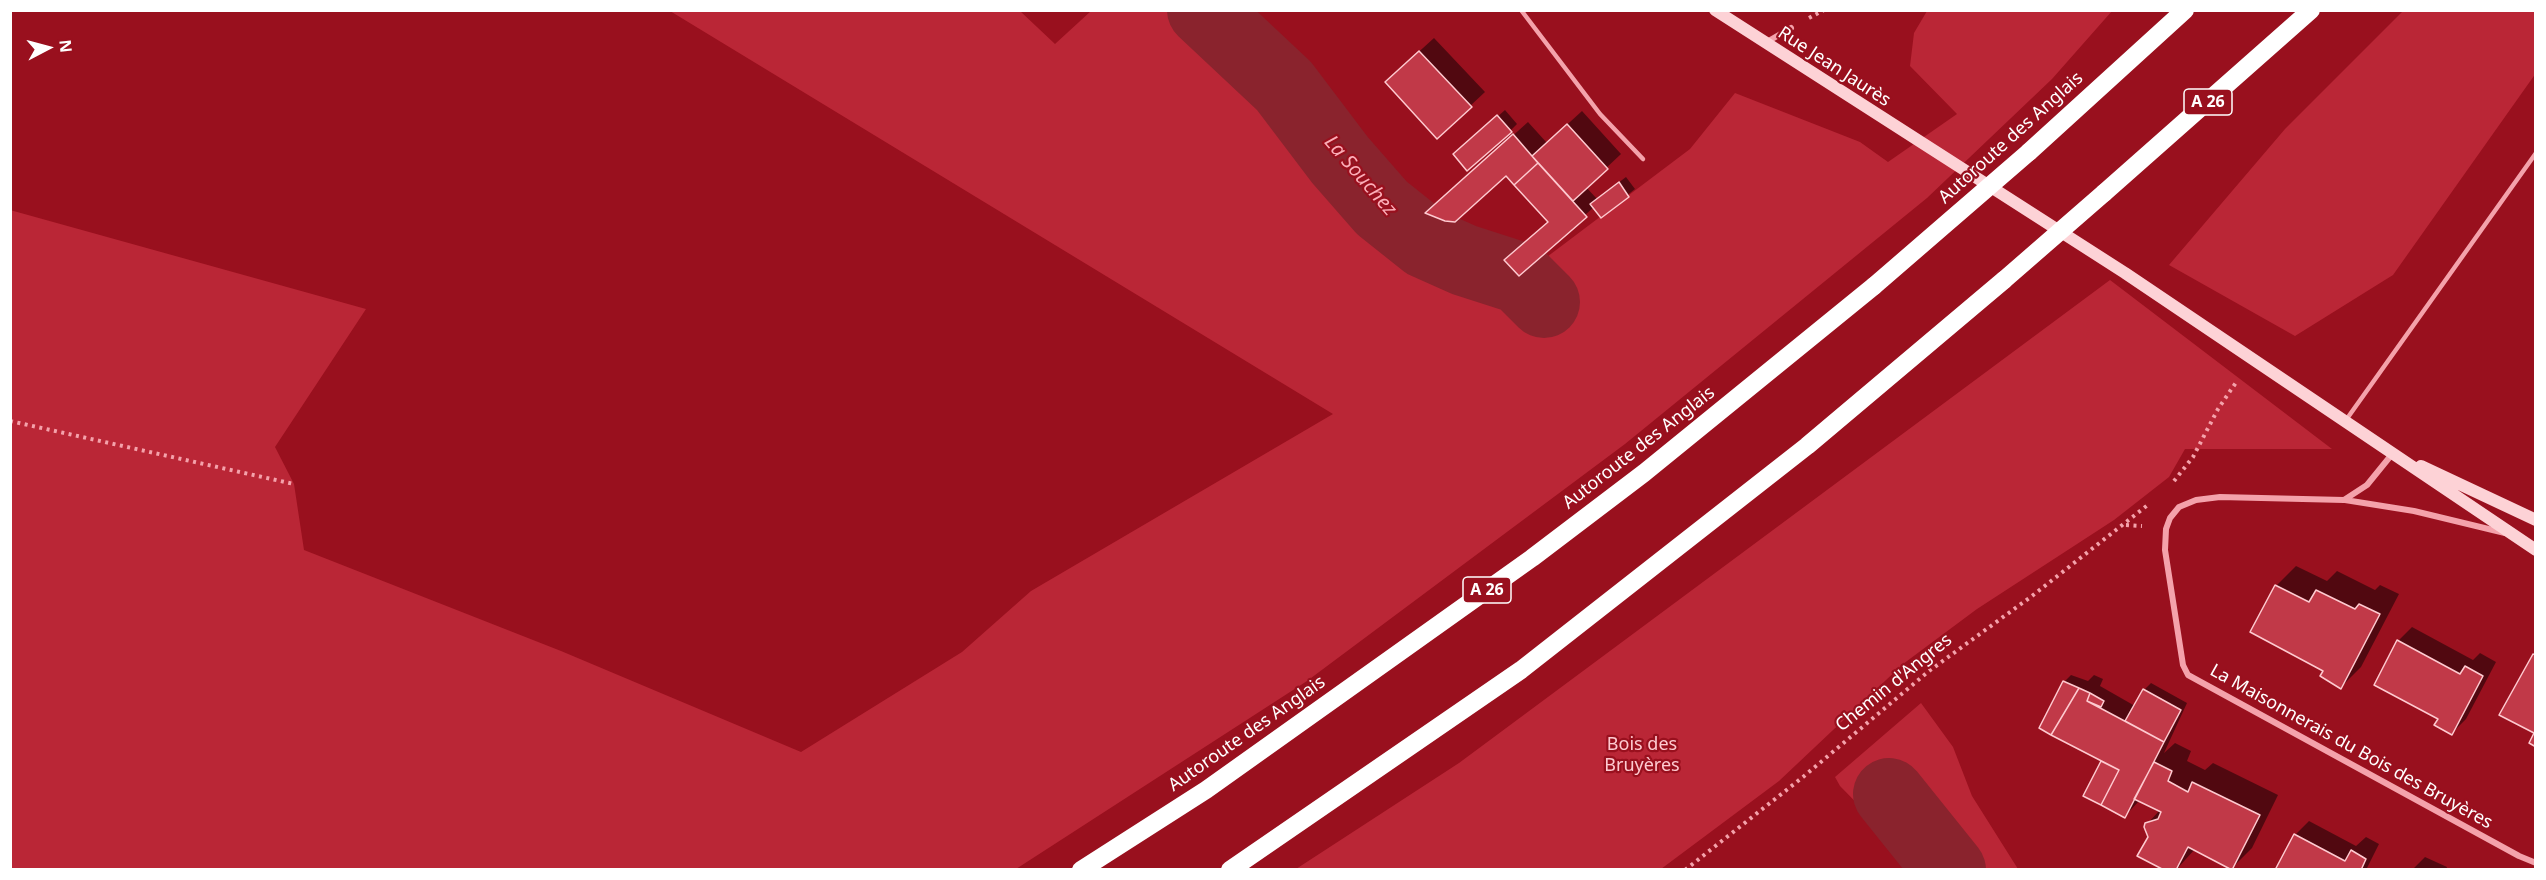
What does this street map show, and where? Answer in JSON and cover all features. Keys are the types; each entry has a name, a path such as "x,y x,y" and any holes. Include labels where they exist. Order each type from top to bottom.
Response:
{"highway":[{"name":"Autoroute des Anglais","path":"1081,870 1206,790 1532,558 1662,459 1874,286 2029,152 2185,10"},
{"name":"A 26","path":"1230,870 1521,670 1807,446 2004,280 2311,10"}],"main road":[{"name":"Rue Jean Jaurès","path":"1715,10 2125,273 2393,453"},
{"path":"2393,453 2535,520"},
{"path":"2393,453 2535,550"}],"street":[{"path":"1765,44 1791,28"},
{"path":"2344,500 2367,485 2393,453"},
{"name":"La Maisonnerais du Bois des Bruyères","path":"2344,500 2220,497 2196,500 2179,507 2170,518 2166,530 2165,550 2179,652 2188,675 2518,856 2535,863"},
{"path":"2344,500 2414,511 2511,534"}],"lane":[{"path":"1521,10 1600,114 1643,159"},
{"path":"2344,422 2535,153"}],"path":[{"path":"10,421 294,484"},
{"name":"Chemin d'Angres","path":"1685,870 1803,777 1929,671 1985,632 2125,525"}],"green space":[{"path":"2404,10 2535,11 2536,73 2393,275 2295,336 2169,265 2285,129"},
{"path":"670,11 1020,11 1055,44 1091,11 1203,11 1284,86 1340,160 1382,208 1426,243 1464,260 1519,278 1690,149 1735,93 1860,142 1888,162 1957,114 1910,66 1914,33 1927,11 2112,11 2052,79 1927,198 1625,444 1307,681 1016,869 11,869 10,210 366,309 275,447 294,484 304,550 561,651 801,752 962,652 1031,591 1333,414"},
{"name":"Bois des Bruyères","path":"2110,280 2332,449 2185,449 2169,477 2114,520 1977,609 1903,664 1779,781 1661,869 1296,869 1459,763"},
{"path":"1921,703 1953,747 1972,796 2018,869 1910,869 1886,833 1840,786 1835,777"}],"building":[{"path":"1419,51 1472,107 1437,139 1385,82"},
{"path":"1497,115 1512,132 1467,171 1453,154"},
{"path":"1567,124 1608,169 1573,201 1532,156"},
{"path":"1513,134 1538,163 1514,185 1506,176 1455,222 1445,221 1425,213"},
{"path":"1538,163 1587,217 1519,276 1504,260 1548,222 1514,185"},
{"path":"1619,182 1629,197 1601,218 1590,204"},
{"path":"2275,585 2309,602 2316,590 2355,609 2359,604 2380,614 2341,689 2320,676 2323,671 2250,632"},
{"path":"2397,640 2460,674 2465,666 2483,676 2452,735 2434,725 2438,719 2374,685"},
{"path":"2533,654 2536,655 2536,747 2529,743 2534,733 2499,715"},
{"path":"2063,681 2079,688 2051,735 2039,728"},
{"path":"2079,688 2090,693 2087,701 2164,742 2125,818 2101,805 2119,770 2051,735"},
{"path":"2143,689 2181,710 2164,742 2125,721"},
{"path":"2090,693 2104,701 2101,707 2087,701"},
{"path":"2101,761 2119,770 2101,805 2083,796"},
{"path":"2154,762 2172,771 2168,781 2188,792 2192,782 2260,815 2232,870 2188,847 2176,870 2164,870 2137,856 2148,837 2144,827 2145,823 2158,819 2161,812 2134,799"},
{"path":"2294,834 2345,861 2351,850 2366,859 2361,870 2275,870"}],"waterway":[{"name":"La Souchez","path":"1203,10 1284,86 1340,160 1382,208 1426,243 1464,260 1520,278 1544,302"},
{"name":"La Souchez","path":"1889,794 1950,870"}]}
